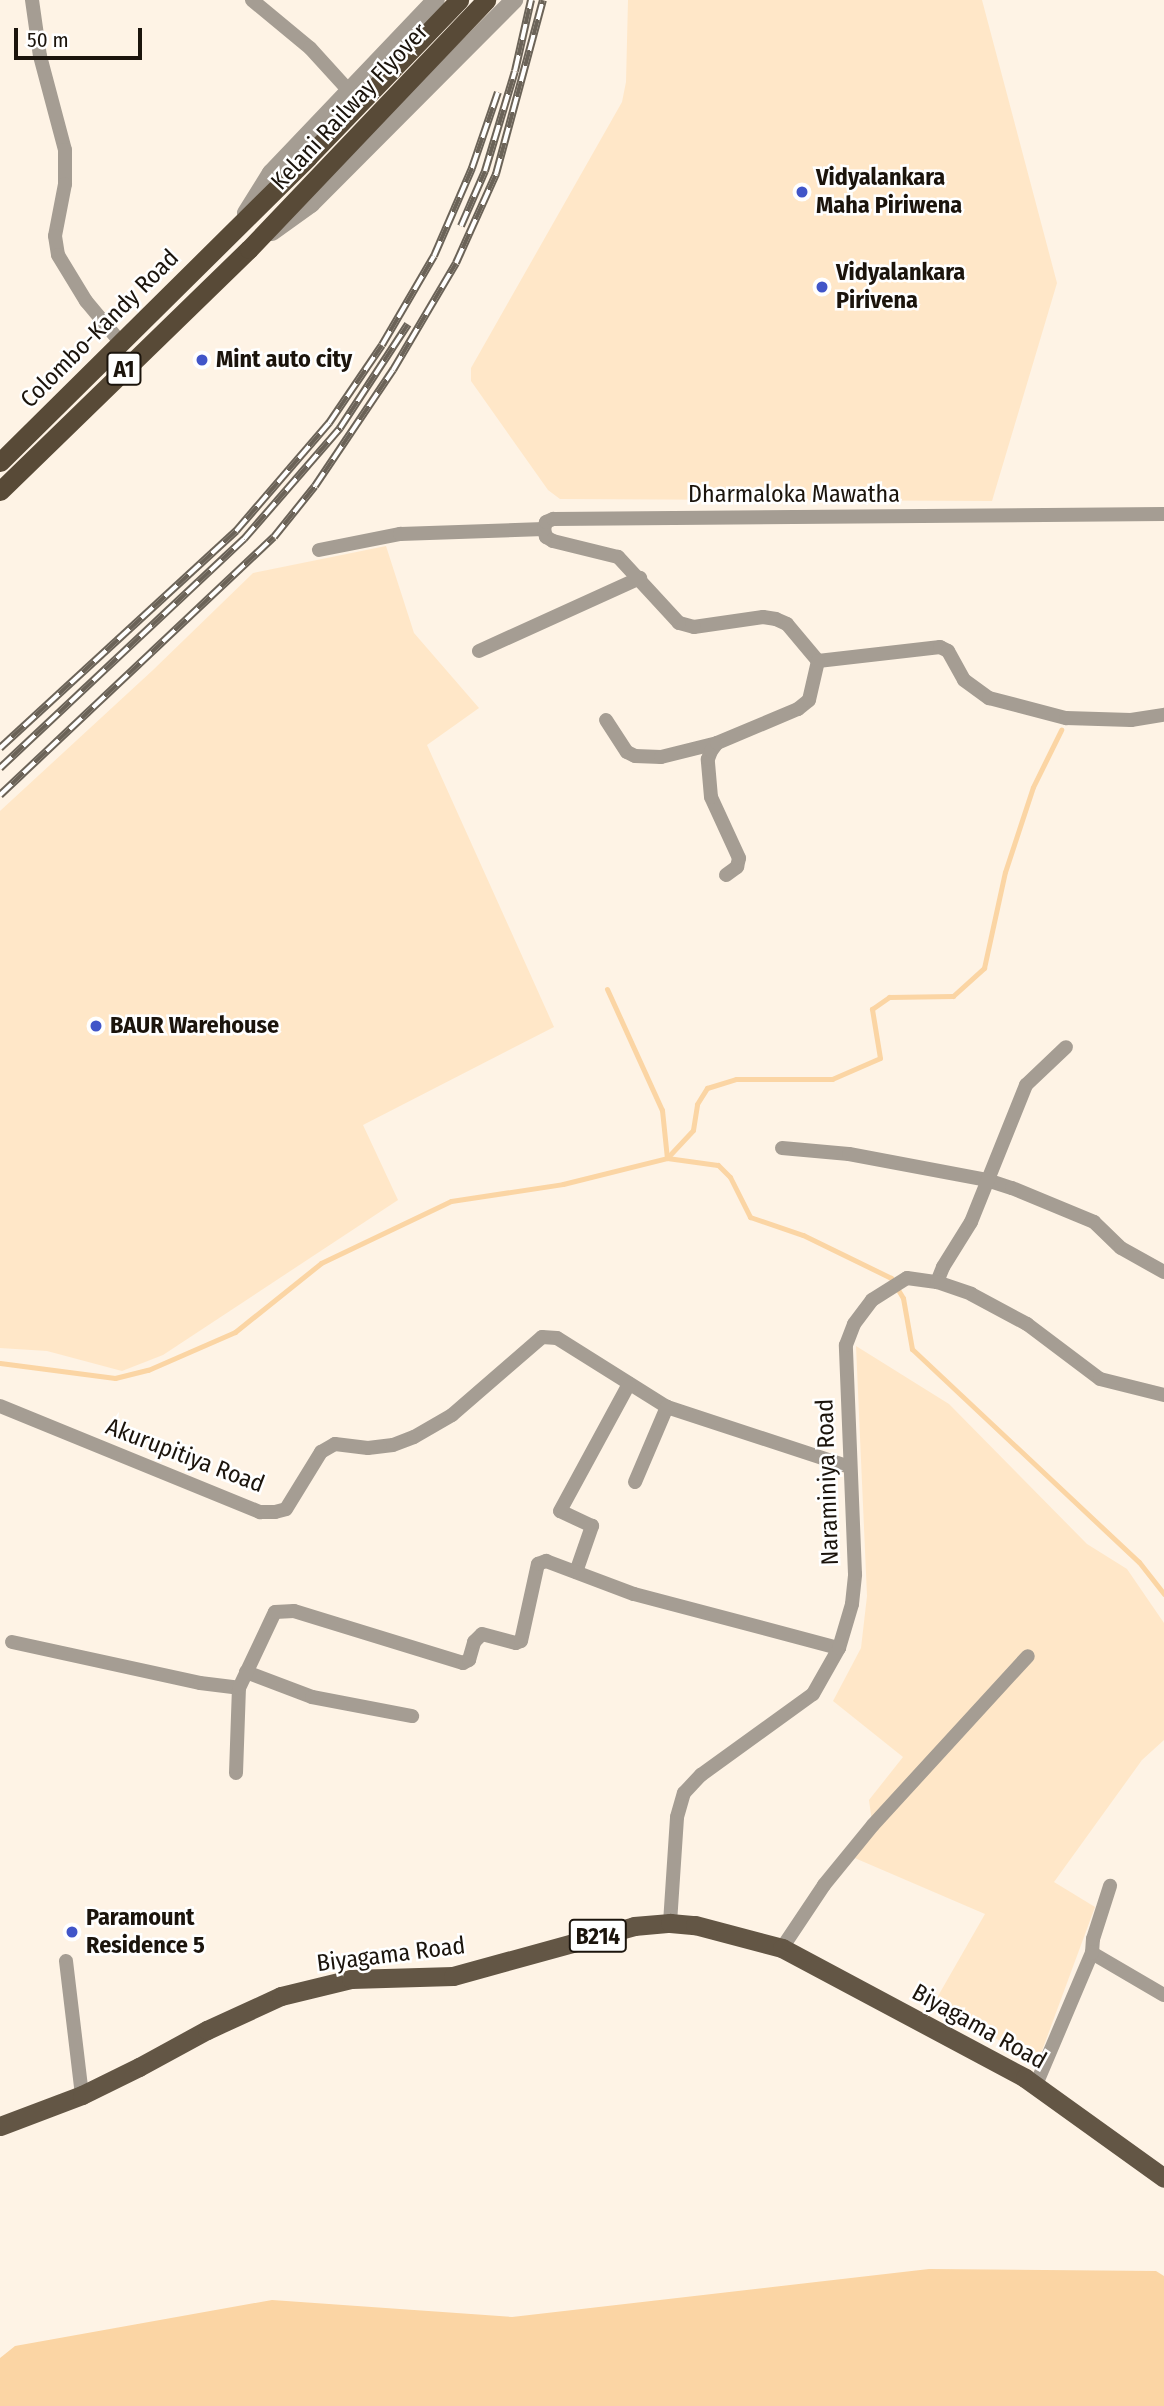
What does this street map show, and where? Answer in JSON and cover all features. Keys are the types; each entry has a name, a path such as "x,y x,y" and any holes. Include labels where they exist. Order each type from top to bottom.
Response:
{"highway":[{"name":"Kelani Railway Flyover","path":"234,231 459,0"},
{"name":"Kelani Railway Flyover","path":"250,249 486,0"},
{"name":"Colombo-Kandy Road","path":"0,462 234,231"},
{"name":"Colombo-Kandy Road","path":"0,491 250,249"}],"main road":[{"name":"Biyagama Road","path":"0,2126 82,2095 207,2030 281,1996 351,1979 453,1976 634,1926 695,1924 782,1948 1025,2078 1164,2178"}],"street":[{"path":"32,0 40,56 65,150 65,184 55,236 58,255 86,301 122,344"},
{"path":"252,0 310,48 350,92"},
{"path":"234,231 271,173 436,0"},
{"path":"250,249 311,204 450,61 514,0"},
{"path":"411,25 450,61"},
{"name":"Dharmaloka Mawatha","path":"319,550 401,534 544,529 553,519 1164,514"},
{"path":"544,529 546,537 553,541 618,557 679,623 694,627 763,617 776,619 787,624 818,660"},
{"path":"479,652 640,578"},
{"path":"818,660 940,647 948,652 964,680 989,698 1066,718 1131,720 1164,715"},
{"path":"606,720 627,752 635,756 661,757 717,743 798,709 809,700 818,660"},
{"path":"717,743 708,760 711,797 739,858 737,867 726,875"},
{"path":"937,1282 943,1266 971,1222 1026,1085 1066,1047"},
{"path":"782,1148 849,1154 986,1180 1094,1222 1121,1248 1164,1272"},
{"name":"Naraminiya Road","path":"670,1923 677,1817 684,1793 701,1775 814,1694 839,1648 852,1604 855,1574 846,1345 860,1316 872,1300 907,1278 937,1282 971,1294 1027,1324 1100,1379 1164,1395"},
{"name":"Akurupitiya Road","path":"0,1406 260,1512 275,1512 286,1509 321,1452 335,1444 368,1448 393,1445 414,1437 452,1415 542,1337 557,1338 667,1407 849,1466"},
{"path":"576,1573 592,1526 560,1511 629,1384"},
{"path":"635,1482 667,1407"},
{"path":"236,1773 239,1688 275,1612 294,1611 463,1663 469,1660 478,1636 516,1643 521,1641 538,1564 541,1562 634,1594 839,1648"},
{"path":"12,1642 200,1683 239,1688"},
{"path":"782,1948 824,1885 873,1825 1028,1656"},
{"path":"246,1672 312,1697 411,1716"},
{"path":"1035,2087 1092,1953 1093,1939 1110,1886"},
{"path":"1092,1953 1164,1994"},
{"path":"66,1961 82,2095"}],"shaded area":[{"name":"Vidyalankara Maha Piriwena","path":"628,0 982,0 1057,283 992,501 560,499 548,490 471,381 471,368 622,102 626,82"},
{"path":"386,546 414,633 479,708 427,745 554,1027 363,1125 398,1200 163,1355 122,1371 47,1351 0,1348 0,811 153,670 253,573"},
{"path":"856,1346 949,1404 1087,1544 1127,1569 1164,1623 1164,1740 1142,1760 1054,1882 1095,1907 1036,2067 1009,2046 934,2003 985,1914 843,1853 872,1822 869,1800 903,1757 833,1701 861,1648 867,1596"},
{"path":"929,2269 1156,2271 1164,2276 1164,2406 0,2406 0,2358 15,2346 272,2300 512,2317"}],"waterway":[{"path":"667,1158 693,1130 697,1104 707,1088 736,1079 832,1079 880,1058 872,1009 889,997 953,996 984,968 1005,872 1033,787 1061,730"},
{"path":"607,989 662,1110 667,1158"},
{"path":"0,1363 115,1378 148,1370 235,1332 321,1263 451,1201 563,1184 667,1158 718,1165 730,1177 750,1217 803,1235 891,1278 903,1298 912,1349 1139,1562 1164,1594"}],"railway":[{"path":"461,226 485,171 515,71 531,0"},
{"path":"0,795 274,537 315,486 393,370 456,263 496,174 543,0"},
{"path":"0,748 236,531 329,423 382,345 434,256 472,168 498,92"},
{"path":"0,768 244,539 340,428 408,324"}],"place":[{"name":"Vidyalankara Maha Piriwena","path":"802,192"},
{"name":"Vidyalankara Pirivena","path":"822,287"},
{"name":"Mint auto city","path":"202,360"},
{"name":"BAUR Warehouse","path":"96,1026"},
{"name":"Paramount Residence 5","path":"72,1932"}]}
